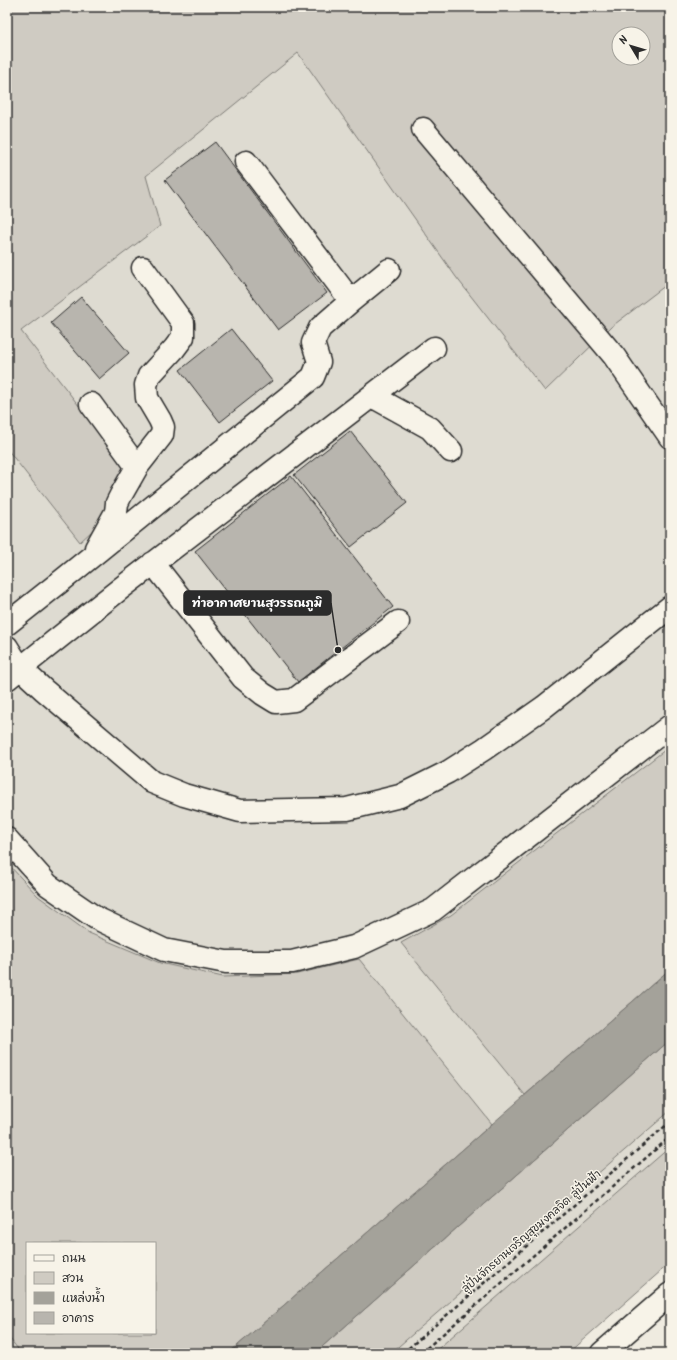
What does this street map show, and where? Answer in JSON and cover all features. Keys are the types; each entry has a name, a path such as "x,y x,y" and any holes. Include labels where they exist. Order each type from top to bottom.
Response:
{"lane":[{"path":"423,129 614,356 670,438"},
{"path":"246,162 351,301"},
{"path":"90,557 116,512 117,503 137,467 162,435 163,427 147,398 146,385 149,376 183,337 183,323 143,268"},
{"path":"7,624 313,376 319,362 313,343 320,328 389,270"},
{"path":"14,673 153,563 434,348"},
{"path":"372,396 430,428 451,451"},
{"path":"91,404 137,467"},
{"path":"153,563 243,678 276,702 294,700 398,622"},
{"path":"7,647 14,673 44,690 152,782 184,795 240,811 347,809 400,796 448,772 544,707 670,607"},
{"path":"7,839 48,885 96,918 164,950 226,962 292,962 354,947 433,910 670,726"},
{"path":"602,1353 670,1294"}],"path":[{"name":"ลู่ปั่นจักรยานเจริญสุขมงคลจิต ลู่ปั่นฟ้า","path":"403,1353 670,1122"},
{"path":"421,1353 670,1137"}],"shaded area":[{"path":"7,7 670,7 670,1263 568,1353 7,1353"}],"green space":[{"path":"7,7 670,7 670,282 611,327 545,391 456,277 298,53 146,176 160,226 21,331 141,486 80,542 7,449"},
{"path":"670,746 670,969 525,1095 401,943 451,915"},
{"path":"7,863 38,896 89,933 160,963 223,977 297,974 359,959 492,1124 229,1353 21,1353 7,1335"},
{"path":"670,1040 670,1111 391,1353 315,1353"},
{"path":"670,1147 670,1263 568,1353 433,1353"}],"water":[{"path":"670,969 670,1040 315,1353 229,1353"}],"building":[{"path":"215,142 327,293 278,330 165,180"},
{"path":"81,297 129,353 99,379 51,323"},
{"path":"231,329 272,381 220,422 180,370"},
{"path":"350,431 407,503 351,547 294,475"},
{"path":"291,476 393,607 298,682 195,551"}],"place":[{"name":"ท่าอากาศยานสุวรรณภูมิ","path":"338,650"}]}
